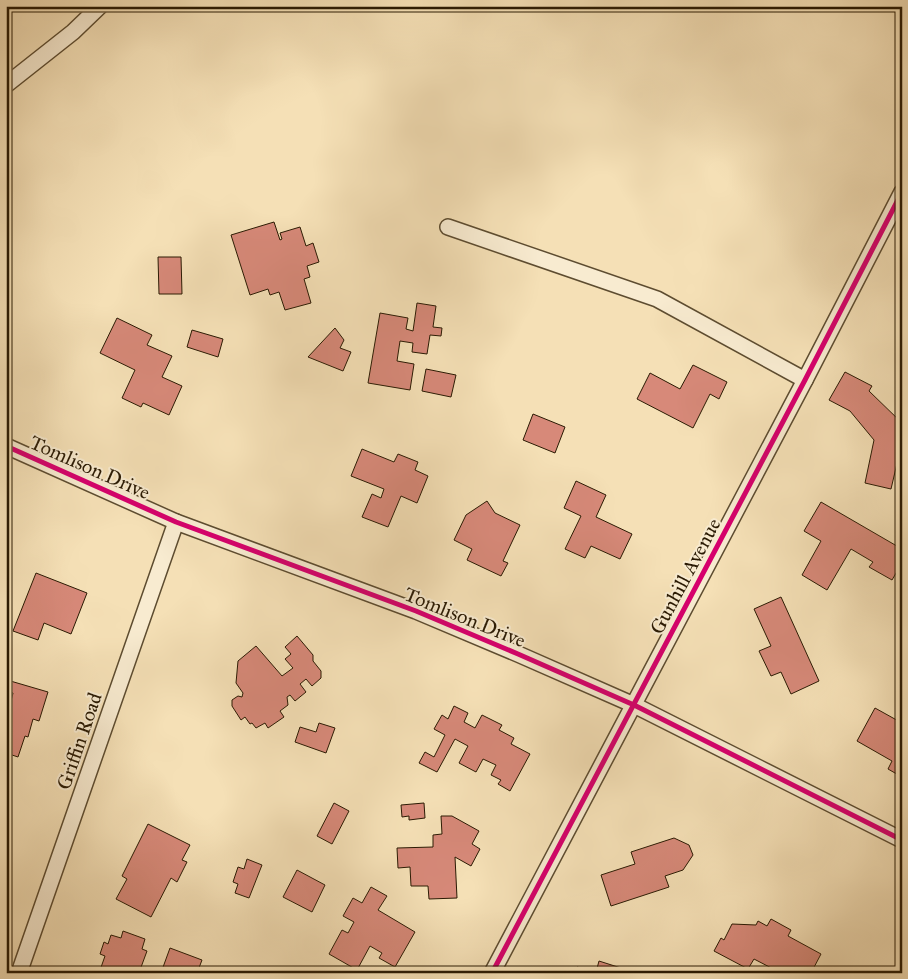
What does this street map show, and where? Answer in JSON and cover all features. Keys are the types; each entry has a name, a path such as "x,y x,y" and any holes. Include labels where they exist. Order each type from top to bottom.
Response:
{"street":[{"path":"7,83 73,32 100,6"},
{"name":"Gunhill Avenue","path":"492,973 806,380 902,192"},
{"path":"448,227 658,299 806,380"},
{"name":"Tomlison Drive","path":"6,446 176,522 416,611 634,705 902,840"},
{"name":"Griffin Road","path":"19,973 176,522"}],"building":[{"path":"274,222 280,240 282,239 280,233 300,227 306,246 313,243 319,262 307,266 310,277 304,279 311,303 285,310 279,292 270,295 268,289 250,295 231,235"},
{"path":"158,257 181,257 182,294 159,294"},
{"path":"417,303 436,306 433,327 442,328 441,336 430,335 427,354 412,352 413,343 400,341 397,361 414,364 410,390 368,383 380,313 408,318 406,329 413,331"},
{"path":"117,318 152,335 147,345 172,356 162,377 182,386 169,415 143,403 141,407 122,398 135,370 100,353"},
{"path":"335,328 344,340 340,348 351,352 343,371 308,357"},
{"path":"192,330 223,339 218,357 187,347"},
{"path":"693,365 727,382 719,399 710,394 693,428 637,399 650,373 680,389"},
{"path":"426,369 456,375 451,397 422,391"},
{"path":"845,372 872,386 869,391 902,423 902,442 891,489 865,483 874,440 850,411 829,400"},
{"path":"533,414 565,427 555,453 523,440"},
{"path":"362,449 394,462 398,454 418,462 415,470 428,476 417,503 401,496 388,527 362,517 372,494 381,498 384,489 351,476"},
{"path":"576,481 606,495 596,517 632,534 620,559 591,546 585,558 565,549 581,516 564,508"},
{"path":"487,501 495,513 520,525 503,561 508,563 501,576 467,560 472,549 454,540 466,515"},
{"path":"821,502 902,549 902,563 892,580 869,567 873,562 851,549 827,590 802,575 821,541 804,531"},
{"path":"36,573 87,593 71,634 44,623 38,640 13,631"},
{"path":"781,597 819,681 791,694 781,672 771,676 759,651 771,646 754,609"},
{"path":"297,636 313,655 313,661 321,671 321,678 312,686 306,679 300,684 306,692 295,701 290,695 287,697 288,705 280,711 284,717 268,728 265,723 256,728 245,717 241,720 232,706 232,700 238,696 242,697 243,693 236,683 238,661 256,646 282,676 293,668 285,659 291,654 285,647"},
{"path":"7,680 48,692 39,721 33,719 28,737 25,736 18,757 6,753 6,708 9,709 13,693 6,691"},
{"path":"454,706 468,713 464,722 475,728 482,715 502,725 499,730 514,738 511,744 530,754 510,791 498,784 501,780 491,775 496,765 483,759 476,772 459,763 468,746 455,739 437,772 419,763 425,752 434,757 445,735 434,729 442,715 448,719"},
{"path":"875,708 902,723 902,777 888,769 892,761 857,741"},
{"path":"319,723 335,728 326,753 295,742 300,727 316,732"},
{"path":"334,803 349,811 332,844 317,836"},
{"path":"424,803 425,818 409,820 409,816 402,817 401,805"},
{"path":"441,816 452,816 479,831 472,844 480,849 471,866 455,857 457,898 429,899 428,886 411,886 410,867 398,868 397,848 433,847 433,835 442,834"},
{"path":"148,824 190,845 182,860 187,862 177,882 171,878 151,917 116,899 127,879 122,876"},
{"path":"674,838 689,845 693,855 683,870 665,876 669,887 611,906 601,875 635,864 631,852"},
{"path":"247,859 262,865 249,898 235,893 238,884 233,882 238,867 244,869"},
{"path":"297,870 325,885 312,912 283,897"},
{"path":"371,887 387,896 378,910 415,932 395,967 379,958 382,953 370,946 357,970 329,954 342,930 348,933 354,922 343,916 353,898 362,903"},
{"path":"771,919 791,930 788,936 821,954 811,973 781,973 754,959 748,969 714,951 721,938 724,940 732,924 756,925 758,921 767,926"},
{"path":"123,931 145,939 142,949 147,951 140,970 136,968 134,973 99,973 105,956 100,954 104,942 108,944 111,935 121,938"},
{"path":"170,948 202,960 197,973 168,973 162,970"},
{"path":"599,961 624,969 623,973 575,973 577,967 596,972"}],"cycle path":[{"path":"492,973 902,192"},
{"path":"6,446 176,522 416,611 634,705 902,840"}]}
